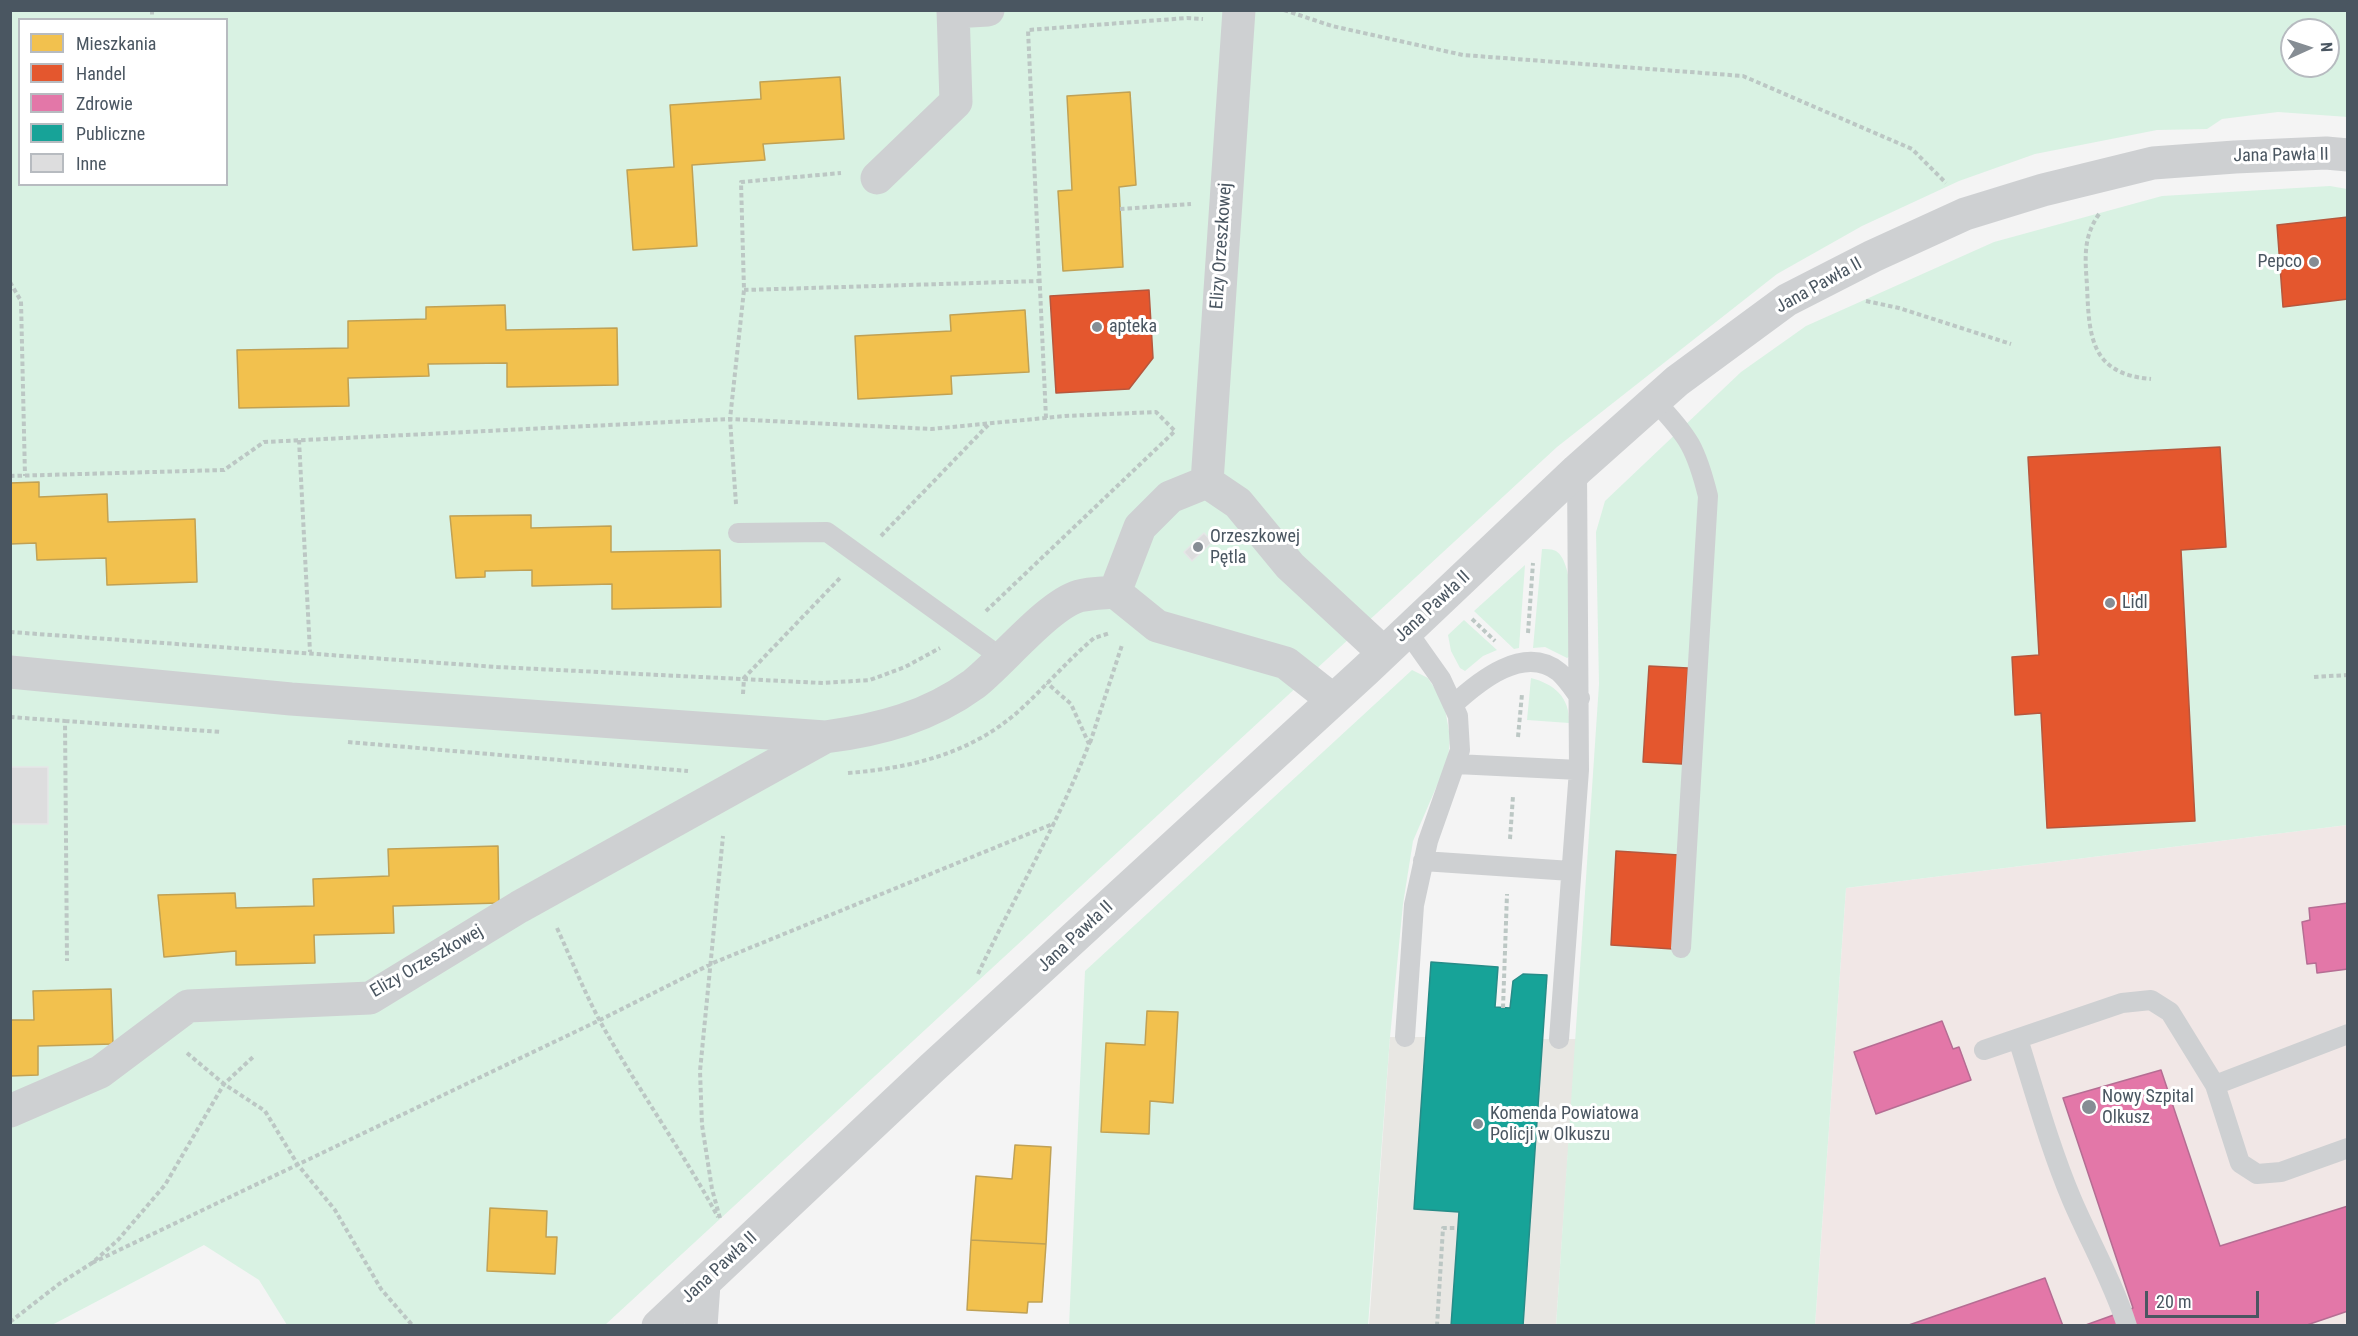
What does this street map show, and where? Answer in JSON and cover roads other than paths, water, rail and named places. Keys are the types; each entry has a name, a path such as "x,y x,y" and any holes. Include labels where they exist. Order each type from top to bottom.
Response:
{"street":[{"path":"863,175 956,102 953,11 988,10"},
{"name":"Elizy Orzeszkowej","path":"1206,482 1239,10"},
{"name":"Jana Pawła II","path":"658,1326 932,1068 1384,653 1577,470 1677,381 1787,300 1873,256 1965,214 2043,190 2153,163 2326,153 2348,156"},
{"path":"1333,700 1286,663 1157,626 1115,592 1140,527 1170,497 1206,482 1238,503 1290,566 1384,653"},
{"name":"Elizy Orzeszkowej","path":"25,674 291,699 825,737 868,732 912,719 973,684 1043,619 1077,596 1115,592"},
{"name":"Elizy Orzeszkowej","path":"10,1111 100,1072 188,1006 370,998 541,895 825,737"},
{"path":"701,1326 704,1284"}],"lane":[{"path":"1654,401 1678,425 1698,456 1708,496 1681,948"},
{"path":"1559,1039 1579,770 1577,470"},
{"path":"738,533 827,532 1002,658"},
{"path":"1405,1037 1414,905 1423,861 1460,750 1458,716 1441,679 1407,631"},
{"path":"1453,705 1495,672 1526,662 1542,664 1560,672 1580,698"},
{"path":"1456,764 1579,770"},
{"path":"1423,861 1571,871"},
{"path":"1984,1050 2122,1003 2151,1000 2170,1012 2215,1085 2240,1163 2257,1174 2281,1172 2348,1148"},
{"path":"2215,1085 2348,1034"},
{"path":"2018,1039 2048,1135 2072,1199 2120,1302 2127,1326"}],"place":[{"name":"Pepco","path":"2314,262"},
{"name":"apteka","path":"1097,327"},
{"name":"Orzeszkowej Pętla","path":"1198,547"},
{"name":"Lidl","path":"2110,603"},
{"name":"Nowy Szpital Olkusz","path":"2089,1107"},
{"name":"Komenda Powiatowa Policji w Olkuszu","path":"1478,1124"}]}
